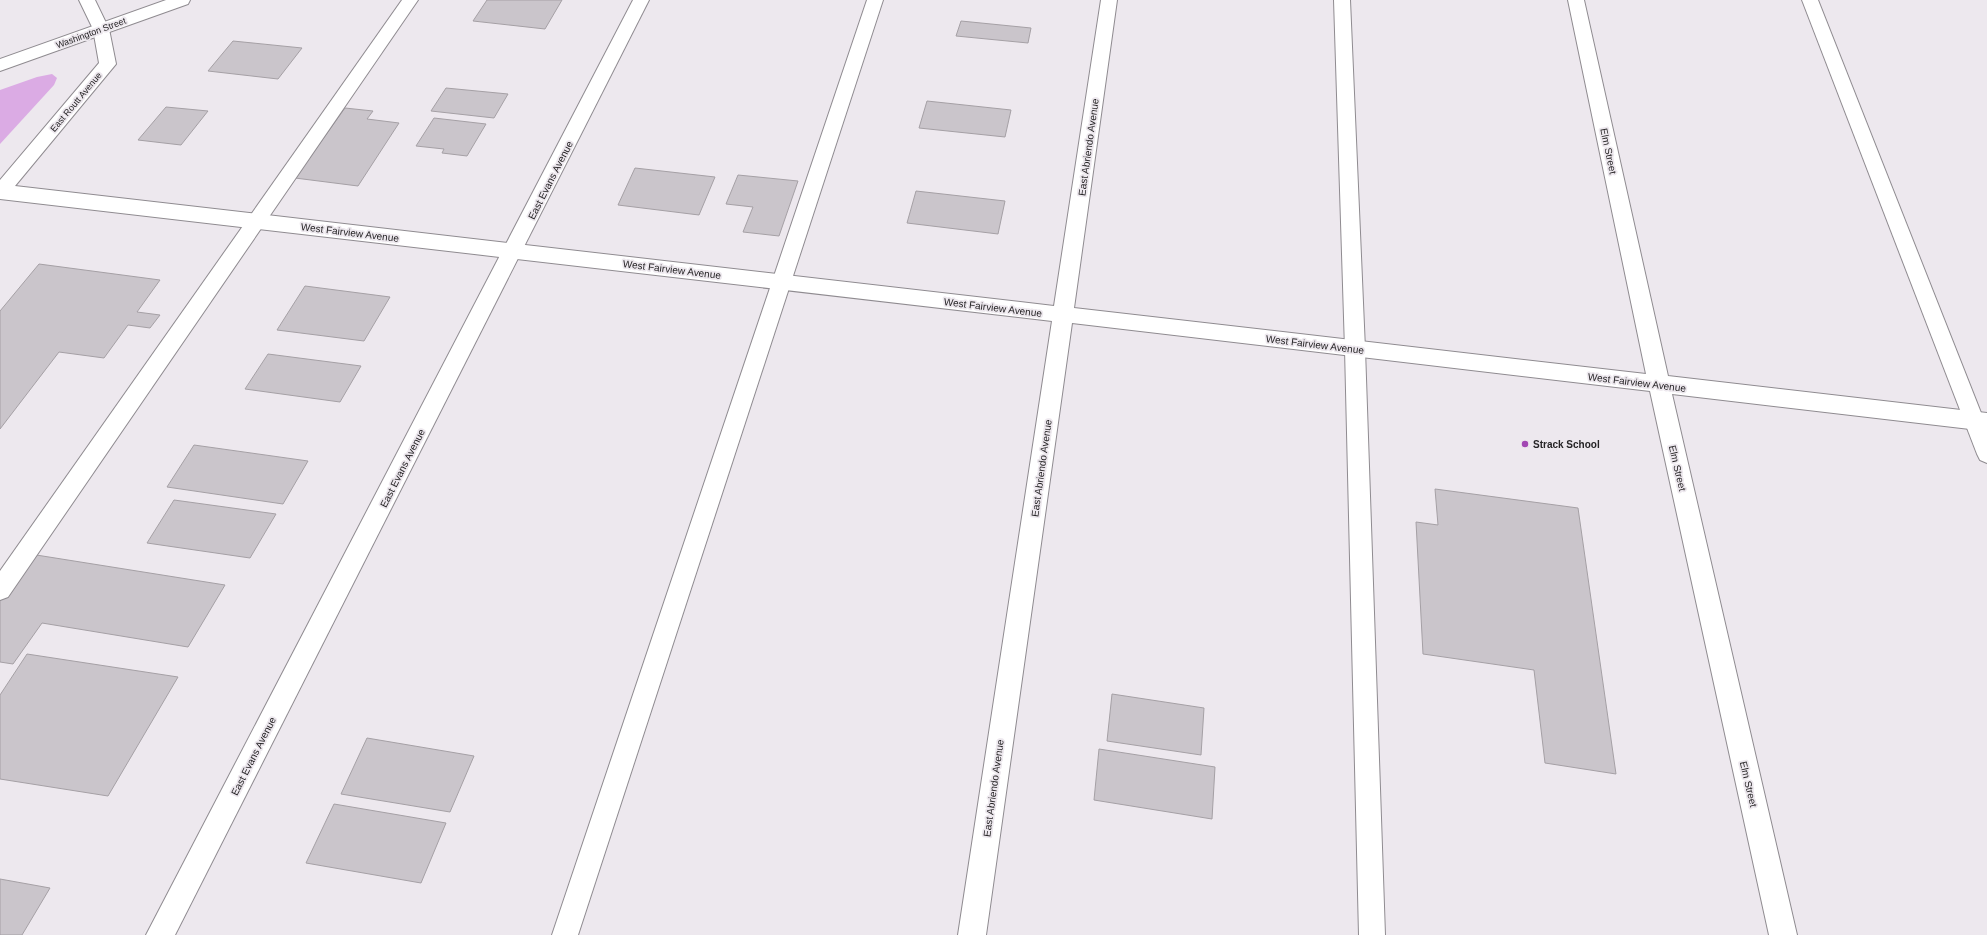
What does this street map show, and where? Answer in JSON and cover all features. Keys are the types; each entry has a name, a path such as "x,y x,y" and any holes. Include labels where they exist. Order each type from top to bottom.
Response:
{"street":[{"name":"East Routt Avenue","path":"0,192 108,64 100,29 87,0"},
{"name":"Washington Street","path":"0,65 182,0"},
{"name":"East Evans Avenue","path":"160,935 514,251 641,0"},
{"name":"East Abriendo Avenue","path":"972,935 1109,0"},
{"name":"Elm Street","path":"1576,0 1659,384 1783,935"},
{"name":"West Fairview Avenue","path":"0,192 1980,421"}],"lane":[{"path":"0,590 410,0"},
{"path":"565,935 780,282 876,0"},
{"path":"1342,0 1355,349 1372,935"},
{"path":"1810,0 1980,421 1987,454"}],"shaded area":[{"path":"52,74 57,78 54,85 0,144 0,90 37,77"}],"building":[{"path":"487,0 562,0 545,29 473,21"},
{"path":"961,21 1031,28 1028,43 956,36"},
{"path":"233,41 302,48 278,79 208,71"},
{"path":"446,88 508,94 494,118 431,111"},
{"path":"927,101 1011,110 1005,137 919,128"},
{"path":"166,107 208,111 181,145 138,140"},
{"path":"345,108 373,111 367,119 399,123 358,186 295,178"},
{"path":"434,118 486,124 467,156 442,153 444,149 416,146"},
{"path":"635,168 715,177 699,215 618,205"},
{"path":"738,175 798,181 779,236 743,232 753,207 726,204"},
{"path":"916,191 1005,201 998,234 907,223"},
{"path":"39,264 160,280 137,312 160,315 150,328 128,325 104,358 59,352 0,429 0,311"},
{"path":"305,286 390,297 364,341 277,330"},
{"path":"268,354 361,366 340,402 245,389"},
{"path":"194,445 308,461 283,504 167,487"},
{"path":"1435,489 1578,508 1616,774 1545,763 1534,670 1423,654 1416,522 1438,525"},
{"path":"174,500 276,514 250,558 147,543"},
{"path":"30,554 225,585 188,647 42,623 13,664 0,662 0,596"},
{"path":"27,654 178,677 108,796 0,779 0,695"},
{"path":"1112,694 1204,708 1201,755 1107,741"},
{"path":"367,738 474,756 450,812 341,794"},
{"path":"1099,749 1215,767 1212,819 1094,800"},
{"path":"334,804 446,823 421,883 306,863"},
{"path":"0,879 50,888 22,935 0,935"}],"place":[{"name":"Strack School","path":"1525,444"}]}
